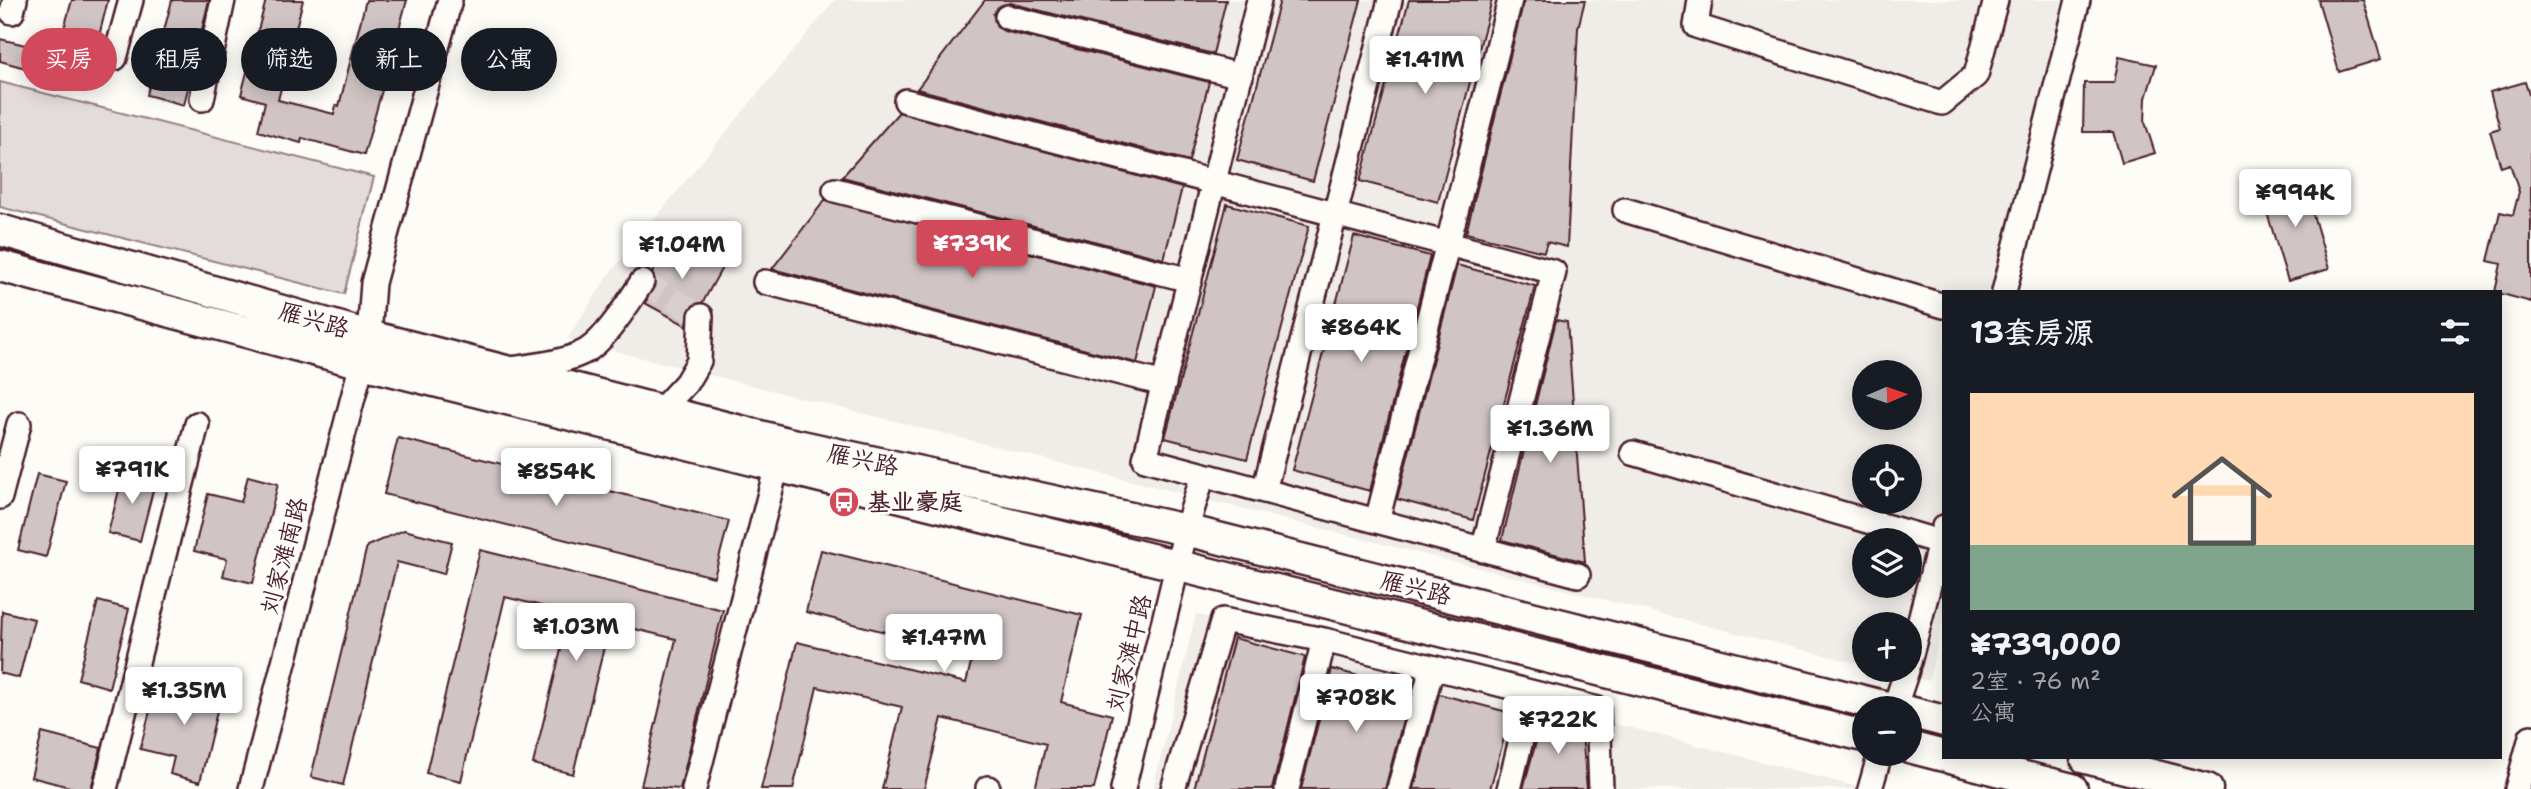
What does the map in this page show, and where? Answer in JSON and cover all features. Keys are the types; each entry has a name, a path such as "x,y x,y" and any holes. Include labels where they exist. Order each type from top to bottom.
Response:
{"main road":[{"name":"雁兴路","path":"0,230 365,349 504,371 660,411 780,454 1186,530 1852,698"},
{"name":"雁兴路","path":"0,265 365,349 780,454 1177,564 1852,733"},
{"path":"1922,715 1942,720"},
{"path":"1922,750 1942,755"},
{"path":"1954,759 2072,789"},
{"path":"2090,759 2207,789"}],"street":[{"path":"117,51 131,0"},
{"path":"201,99 223,0"},
{"name":"刘家滩南路","path":"251,789 365,349 373,283 450,0"},
{"path":"1259,0 1145,459 1578,575"},
{"path":"1264,491 1390,0"},
{"path":"1377,521 1510,0"},
{"path":"1700,0 1696,26 1942,103 1976,75 1996,0"},
{"path":"2005,290 2078,0"},
{"path":"1007,17 1241,76"},
{"path":"906,102 1554,272 1483,550"},
{"path":"835,190 1190,280"},
{"path":"1625,209 1942,305"},
{"path":"504,371 553,362 587,350 621,314 642,282"},
{"path":"765,282 1164,384"},
{"path":"660,411 686,383 699,361 701,316"},
{"path":"0,497 19,424"},
{"path":"105,789 197,424"},
{"path":"1633,453 1942,535 1922,612"},
{"path":"694,789 780,454"},
{"name":"刘家滩中路","path":"1123,789 1177,564 1203,475"},
{"path":"1173,789 1223,620 1324,640 1532,695 1598,709 1601,789"},
{"path":"1287,789 1324,640"},
{"path":"1399,789 1432,668"},
{"path":"1509,789 1532,695"},
{"path":"2518,789 2531,737"},
{"path":"1870,789 1877,766"}],"shaded area":[{"path":"835,0 2086,0 2019,290 1942,290 1942,623 1929,681 1922,679 1922,612 1852,612 1852,662 567,339 610,273"},
{"path":"0,82 21,87 21,91 35,91 374,177 344,294 0,207"},
{"path":"1196,614 1865,789 1153,789"}],"building":[{"path":"72,0 108,0 101,28 64,28"},
{"path":"172,0 209,0 202,28 165,28"},
{"path":"266,0 303,0 296,28 259,28"},
{"path":"366,0 407,0 399,28 359,28"},
{"path":"985,0 1226,0 1213,54 1010,3 998,7 993,14 997,27 1004,31 1209,82 1189,161 917,89"},
{"path":"1280,0 1361,0 1313,181 1237,160"},
{"path":"1409,0 1492,0 1438,202 1360,181"},
{"path":"1524,0 1585,0 1578,28 1567,247 1547,242 1544,252 1466,233"},
{"path":"2318,0 2363,0 2381,59 2339,72"},
{"path":"0,39 21,44 21,67 0,61"},
{"path":"2119,57 2156,65 2146,98 2145,122 2155,153 2122,163 2113,132 2083,132 2084,83 2114,83"},
{"path":"351,59 351,91 382,91 364,155 302,138 301,143 258,131 265,102 241,95 242,91 280,91 278,100 334,114 336,105 339,106"},
{"path":"2525,82 2531,101 2531,302 2502,294 2502,290 2495,290 2501,264 2488,261 2500,212 2513,215 2519,192 2510,164 2501,167 2490,131 2500,128 2490,92"},
{"path":"148,91 187,91 184,105 147,95"},
{"path":"899,112 1182,188 1164,259 842,177"},
{"path":"2302,177 2329,269 2288,281 2260,190"},
{"path":"825,200 1156,286 1137,363 772,269"},
{"path":"1227,204 1309,226 1247,459 1165,438"},
{"path":"1354,236 1430,256 1370,491 1292,470"},
{"path":"672,237 723,266 703,302 689,309 687,326 645,303 656,283 652,273"},
{"path":"1457,265 1535,286 1473,520 1397,499"},
{"path":"1556,320 1567,322 1585,562 1502,540"},
{"path":"398,438 729,521 714,577 384,494"},
{"path":"124,471 156,479 140,541 108,533"},
{"path":"37,474 66,481 46,557 18,550"},
{"path":"248,476 278,484 253,583 223,576 227,559 194,551 208,494 241,502"},
{"path":"404,530 452,542 444,574 397,562 343,785 311,777 367,546"},
{"path":"480,550 723,610 680,789 641,786 676,639 610,623 573,774 533,764 570,613 505,597 461,781 426,773"},
{"path":"821,550 1082,615 1061,702 1112,715 1094,789 1035,789 1046,744 942,718 924,789 882,789 902,707 817,687 793,789 761,789 797,642 966,683 973,654 806,612"},
{"path":"98,601 129,609 109,688 78,679"},
{"path":"2,611 34,619 19,678 0,673"},
{"path":"1234,638 1305,657 1272,789 1194,789"},
{"path":"1332,669 1411,690 1385,789 1301,789"},
{"path":"194,675 224,682 200,782 170,774 174,757 140,749 155,692 188,700"},
{"path":"1439,694 1511,713 1490,789 1414,789"},
{"path":"1544,713 1581,723 1587,789 1523,789"},
{"path":"42,733 101,748 91,789 77,789 31,777"}],"tunnel":[{"path":"642,282 701,316"}],"place":[{"name":"基业豪庭","path":"844,502"}]}
